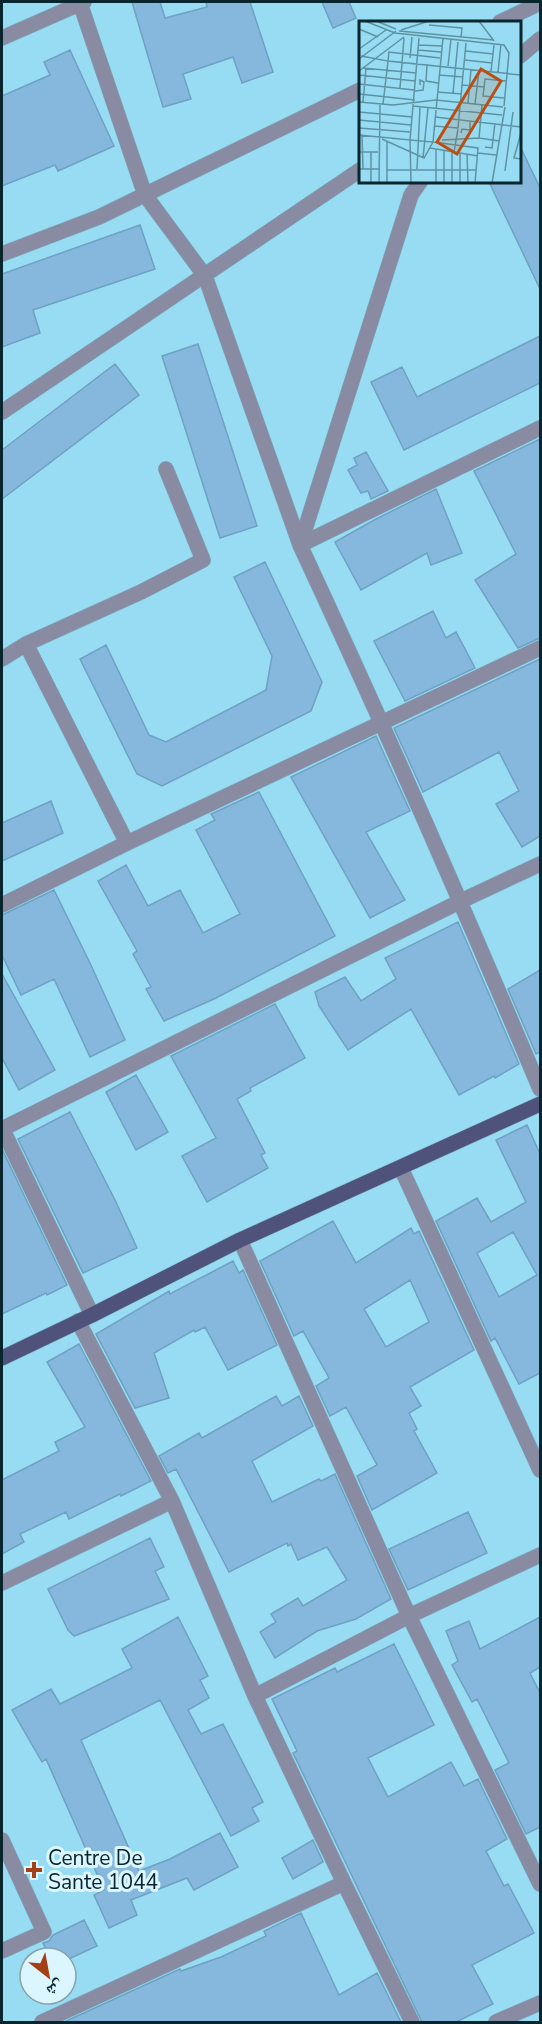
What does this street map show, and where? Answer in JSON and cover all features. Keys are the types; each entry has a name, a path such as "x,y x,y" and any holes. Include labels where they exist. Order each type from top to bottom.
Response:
{"main road":[{"path":"2,1358 240,1239 540,1104"}],"street":[{"path":"2,38 82,2 145,195 205,276 300,545 461,901 540,1089"},
{"path":"502,21 540,3"},
{"path":"521,54 540,39"},
{"path":"2,254 99,217 359,90"},
{"path":"2,412 359,171"},
{"path":"300,545 411,195 419,183"},
{"path":"300,545 540,428"},
{"path":"2,659 26,644 141,592 203,560 166,469"},
{"path":"26,644 127,843"},
{"path":"2,905 127,843 540,648"},
{"path":"412,2022 255,1696 172,1501 85,1318 2,1128 540,864"},
{"path":"401,1168 540,1470"},
{"path":"240,1239 409,1616 540,1884"},
{"path":"2,1583 172,1501"},
{"path":"255,1696 409,1616 540,1555"},
{"path":"2,1840 44,1932 2,1951"},
{"path":"42,2022 344,1883"},
{"path":"496,2022 540,2003"}],"building":[{"path":"132,2 160,2 165,18 207,7 206,2 250,2 273,72 242,83 233,57 183,74 191,99 163,107"},
{"path":"322,2 349,2 356,18 333,28"},
{"path":"70,50 114,146 58,171 55,165 2,186 2,96 50,75 44,62"},
{"path":"521,148 540,188 540,289 489,183 521,183"},
{"path":"140,225 155,269 33,310 40,333 2,347 2,274"},
{"path":"540,336 540,383 404,450 371,382 402,367 417,397"},
{"path":"198,344 257,526 220,538 162,356"},
{"path":"115,364 139,395 2,499 2,450"},
{"path":"540,439 540,638 518,648 475,580 516,554 474,471"},
{"path":"366,452 388,491 371,499 368,491 361,493 348,470 357,465 354,458"},
{"path":"436,489 462,553 431,565 427,553 361,590 335,542"},
{"path":"265,562 322,682 311,711 162,786 137,774 80,659 106,645 149,735 166,742 266,690 272,656 234,577"},
{"path":"433,611 446,638 456,632 475,668 405,701 374,641"},
{"path":"540,659 540,836 522,847 496,804 519,791 499,752 423,792 394,728"},
{"path":"376,736 410,811 366,832 405,900 370,918 291,777"},
{"path":"259,792 335,936 214,999 164,1021 146,989 151,987 133,954 137,951 98,881 126,865 148,906 180,890 203,933 240,914 196,830 215,820 211,814"},
{"path":"51,801 63,833 2,861 2,823"},
{"path":"54,890 125,1040 90,1057 54,979 21,995 2,955 2,915"},
{"path":"458,922 519,1064 459,1095 411,1009 348,1050 319,1006 315,992 345,977 361,1001 396,979 385,958"},
{"path":"540,970 540,1052 536,1054 508,989"},
{"path":"2,974 55,1070 19,1090 2,1058"},
{"path":"275,1004 305,1058 250,1088 251,1091 237,1099 265,1153 261,1155 268,1168 207,1202 182,1156 216,1138 171,1056"},
{"path":"136,1075 168,1132 136,1150 106,1092"},
{"path":"70,1112 137,1248 83,1273 18,1139"},
{"path":"527,1125 540,1154 540,1373 519,1384 495,1338 491,1341 436,1221 477,1198 491,1222 526,1202 496,1140","holes":["513,1232 537,1275 499,1297 477,1253"]},
{"path":"2,1149 67,1285 2,1314"},
{"path":"333,1221 356,1263 411,1228 414,1234 419,1231 474,1350 410,1387 421,1406 409,1413 417,1429 414,1431 437,1473 372,1510 357,1476 377,1465 346,1407 330,1416 316,1386 329,1378 303,1331 294,1336 260,1261","holes":["410,1280 429,1322 386,1347 364,1309"]},
{"path":"233,1261 239,1273 243,1270 277,1345 228,1370 205,1327 195,1332 194,1330 154,1353 169,1398 135,1408 96,1334 169,1291 170,1294"},
{"path":"79,1344 151,1481 69,1519 66,1512 20,1534 24,1542 2,1554 2,1480 59,1451 55,1442 85,1427 47,1362"},
{"path":"276,1396 282,1406 299,1396 313,1426 252,1461 272,1502 319,1479 321,1481 335,1474 391,1599 356,1619 317,1631 275,1658 260,1632 276,1622 271,1614 298,1598 303,1606 347,1580 327,1547 298,1560 291,1544 288,1546 287,1543 229,1572 176,1469 168,1473 159,1456 199,1433 202,1438"},
{"path":"468,1512 487,1553 408,1590 389,1549"},
{"path":"150,1538 164,1567 155,1571 169,1599 74,1636 68,1630 48,1589"},
{"path":"178,1617 208,1676 200,1680 209,1698 188,1710 201,1734 223,1724 263,1802 252,1808 259,1821 231,1836 160,1700 81,1740 139,1871 170,1859 220,1833 238,1867 194,1890 187,1878 131,1900 137,1915 109,1928 94,1895 104,1890 46,1759 42,1762 12,1710 51,1689 60,1704 132,1668 122,1649"},
{"path":"540,1617 540,1667 530,1673 540,1693 540,1827 526,1834 495,1770 509,1763 477,1699 472,1702 452,1665 458,1661 446,1631 469,1621 480,1649"},
{"path":"394,1644 434,1725 368,1758 388,1797 451,1762 464,1786 478,1779 507,1839 486,1851 504,1886 508,1884 534,1933 472,1965 493,2004 456,2022 422,2022 293,1753 297,1751 272,1699 335,1668 337,1672"},
{"path":"313,1840 323,1862 293,1879 282,1858"},
{"path":"301,1913 339,1995 377,1973 401,2022 64,2022 180,1969 181,1971 221,1957 266,1936 264,1931"},
{"path":"84,1920 97,1946 78,1955 78,1946 44,1946 43,1943 49,1941 53,1935"}],"place":[{"name":"Centre De Sante 1044","path":"34,1870"}]}
